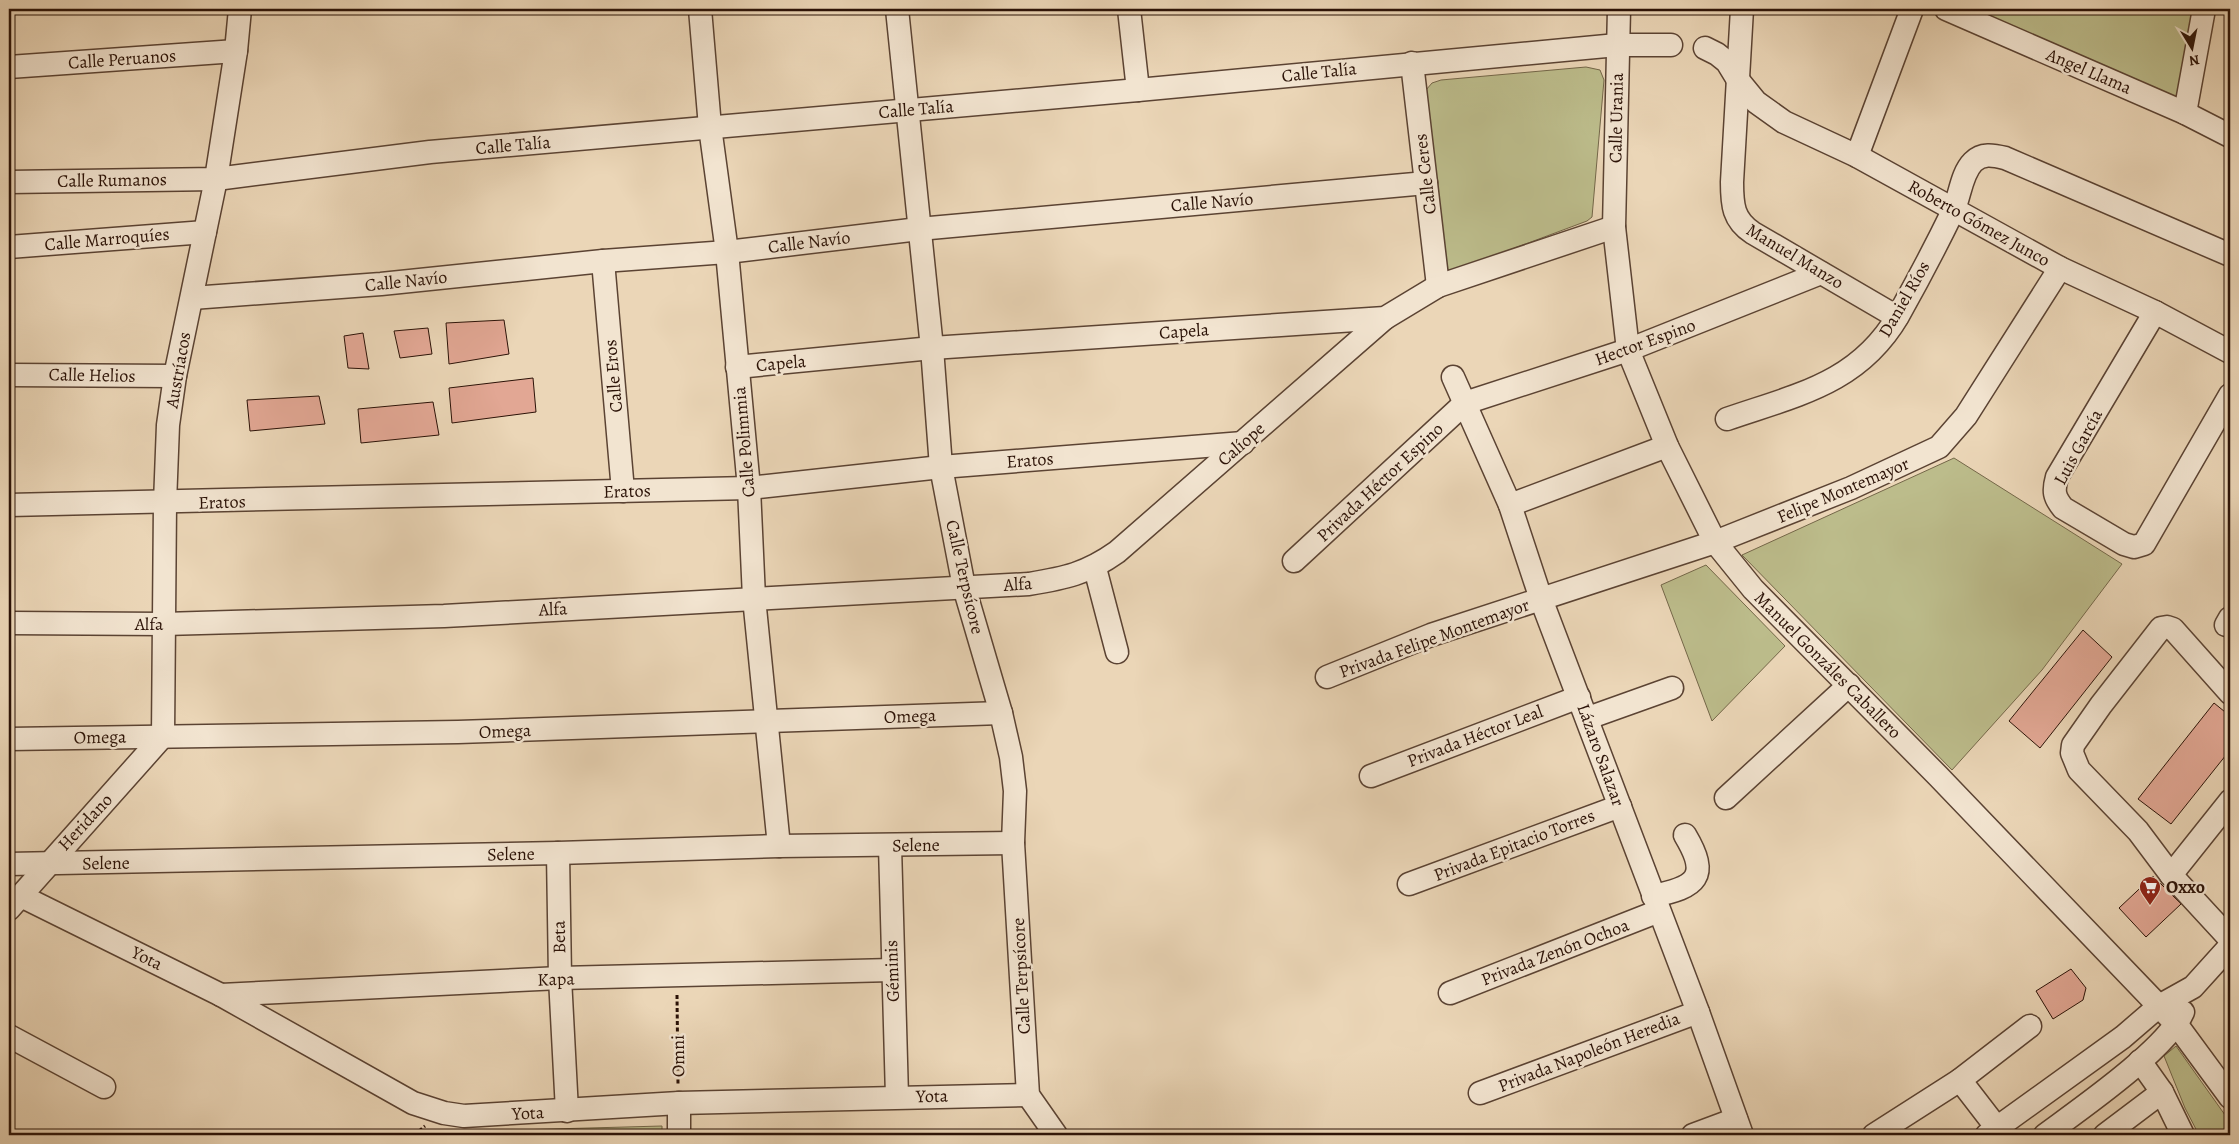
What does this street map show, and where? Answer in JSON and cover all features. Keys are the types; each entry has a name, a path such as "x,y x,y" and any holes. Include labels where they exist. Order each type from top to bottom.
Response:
{"street":[{"name":"Austríacos","path":"163,736 165,503 168,425 175,376 216,179 236,51 240,9"},
{"name":"Calle Polimmia","path":"700,9 710,127 727,252 738,367 749,488 754,598 779,846"},
{"name":"Calle Terpsícore","path":"897,9 932,348 941,466 964,587 1001,712 1011,756 1015,792 1013,843 1028,1095"},
{"path":"1129,9 1138,90"},
{"name":"Calle Urania","path":"1614,227 1619,9"},
{"name":"Manuel Manzo","path":"1742,9 1732,182 1732,204 1736,216 1748,230 1897,317"},
{"path":"1857,156 1912,9"},
{"name":"Angel Llama","path":"1946,9 2185,113 2230,136"},
{"path":"2185,113 2204,9"},
{"name":"Calle Talía","path":"216,179 430,152 1138,90 1617,45 1671,45"},
{"name":"Roberto Gómez Junco","path":"1705,48 1718,54 1727,62 1738,80 1756,102 1784,122 1857,156 2060,268 2155,312 2230,352"},
{"name":"Calle Peruanos","path":"9,67 236,51"},
{"name":"Calle Ceres","path":"1412,63 1438,286"},
{"name":"Daniel Ríos","path":"1727,419 1823,386 1853,368 1875,349 1897,317 1954,209 1972,163 1980,157 1992,154 2005,158 2230,255"},
{"name":"Calle Rumanos","path":"9,182 216,179"},
{"name":"Calle Navío","path":"192,298 381,284 603,261 727,252 919,228 1426,183"},
{"name":"Capela","path":"738,367 932,348 1385,318 1438,286 1614,227"},
{"name":"Manuel Gonzáles Caballero","path":"1614,227 1628,350 1667,446 1715,542 1753,589 1849,685 2159,1006 2177,1026 2230,1097"},
{"name":"Calle Marroquíes","path":"9,247 205,232"},
{"name":"Calle Eros","path":"603,261 624,491"},
{"name":"Felipe Montemayor","path":"1542,599 1715,542 1851,488 1939,447 1966,416 2060,268"},
{"name":"Hector Espino","path":"1465,403 1628,350 1821,273"},
{"name":"Luis García","path":"2155,312 2057,477 2054,489 2055,499 2062,508 2124,544 2134,547 2144,544 2230,395"},
{"name":"Calíope","path":"1096,568 1134,538 1385,318"},
{"name":"Calle Helios","path":"9,374 175,376"},
{"name":"Lázaro Salazar","path":"1453,378 1510,505 1542,599 1698,1012 1739,1127"},
{"name":"Privada Héctor Espino","path":"1294,561 1465,403"},
{"name":"Eratos","path":"9,505 165,503 749,488 941,466 1243,443"},
{"path":"1510,505 1667,446"},
{"path":"1096,568 1116,652"},
{"name":"Alfa","path":"9,623 164,624 444,616 1029,584 1065,578 1096,568"},
{"name":"Privada Felipe Montemayor","path":"1327,677 1431,635 1542,599"},
{"path":"2230,693 2173,629 2167,626 2161,628 2101,705 2073,745 2072,753 2079,770 2138,831 2171,875 2230,939"},
{"path":"1726,798 1849,685"},
{"path":"1588,718 1672,688"},
{"name":"Privada Héctor Leal","path":"1371,776 1579,697"},
{"name":"Omega","path":"9,739 458,732 1001,712"},
{"name":"Heridano","path":"15,903 46,864 163,736"},
{"path":"2171,875 2230,802"},
{"name":"Privada Epitacio Torres","path":"1409,884 1620,806"},
{"name":"Privada Zenón Ochoa","path":"1450,993 1656,904 1691,884 1698,871 1696,854 1686,835"},
{"name":"Selene","path":"9,864 558,854 779,846 1013,843"},
{"name":"Géminis","path":"890,846 896,1097"},
{"name":"Beta","path":"558,854 560,978 567,1111"},
{"name":"Yota","path":"15,903 221,995 412,1103 444,1113 464,1116 679,1103 1028,1095"},
{"path":"1960,1080 1992,1132 2123,1037 2159,1006 2193,987 2230,946"},
{"name":"Kapa","path":"221,995 560,978 676,977 892,970"},
{"path":"2042,1097 2053,1129 2140,1061 2177,1026 2193,987"},
{"name":"Privada Napoleón Heredia","path":"1480,1093 1698,1012"},
{"path":"1874,1135 1960,1080 2030,1026"},
{"path":"9,1036 104,1087"},
{"path":"2140,1061 2162,1092 2183,1135"},
{"path":"2105,1135 2162,1092"},
{"path":"1028,1095 1056,1135"},
{"name":"Omni","path":"679,1103 679,1135"},
{"path":"1693,1135 1739,1127"}],"path":[{"name":"Omni","path":"676,977 679,1103"}],"green space":[{"path":"1973,9 2198,9 2180,99"},
{"path":"1586,67 1600,70 1604,80 1592,217 1587,221 1456,270 1449,270 1442,265 1426,90 1432,83 1441,80"},
{"path":"1954,458 2122,564 2042,670 1952,770 1742,555"},
{"path":"1706,565 1785,646 1712,721 1661,585"},
{"path":"2176,1046 2230,1122 2230,1135 2199,1135 2185,1108 2164,1056"},
{"path":"662,1126 662,1135 438,1135 442,1132"}],"building":[{"path":"504,320 509,354 449,364 446,323"},
{"path":"428,328 432,354 400,358 394,331"},
{"path":"363,333 369,369 348,368 344,336"},
{"path":"533,378 536,412 452,423 449,388"},
{"path":"319,396 325,424 250,431 247,400"},
{"path":"433,402 439,435 361,443 358,409"},
{"path":"2083,630 2112,657 2040,748 2009,721"},
{"path":"2214,703 2230,716 2230,750 2171,824 2138,799"},
{"name":"Oxxo","path":"2153,876 2181,904 2146,937 2119,908"},
{"path":"2071,969 2086,988 2083,1000 2053,1019 2036,991"}],"place":[{"name":"Oxxo","path":"2150,906"}]}
